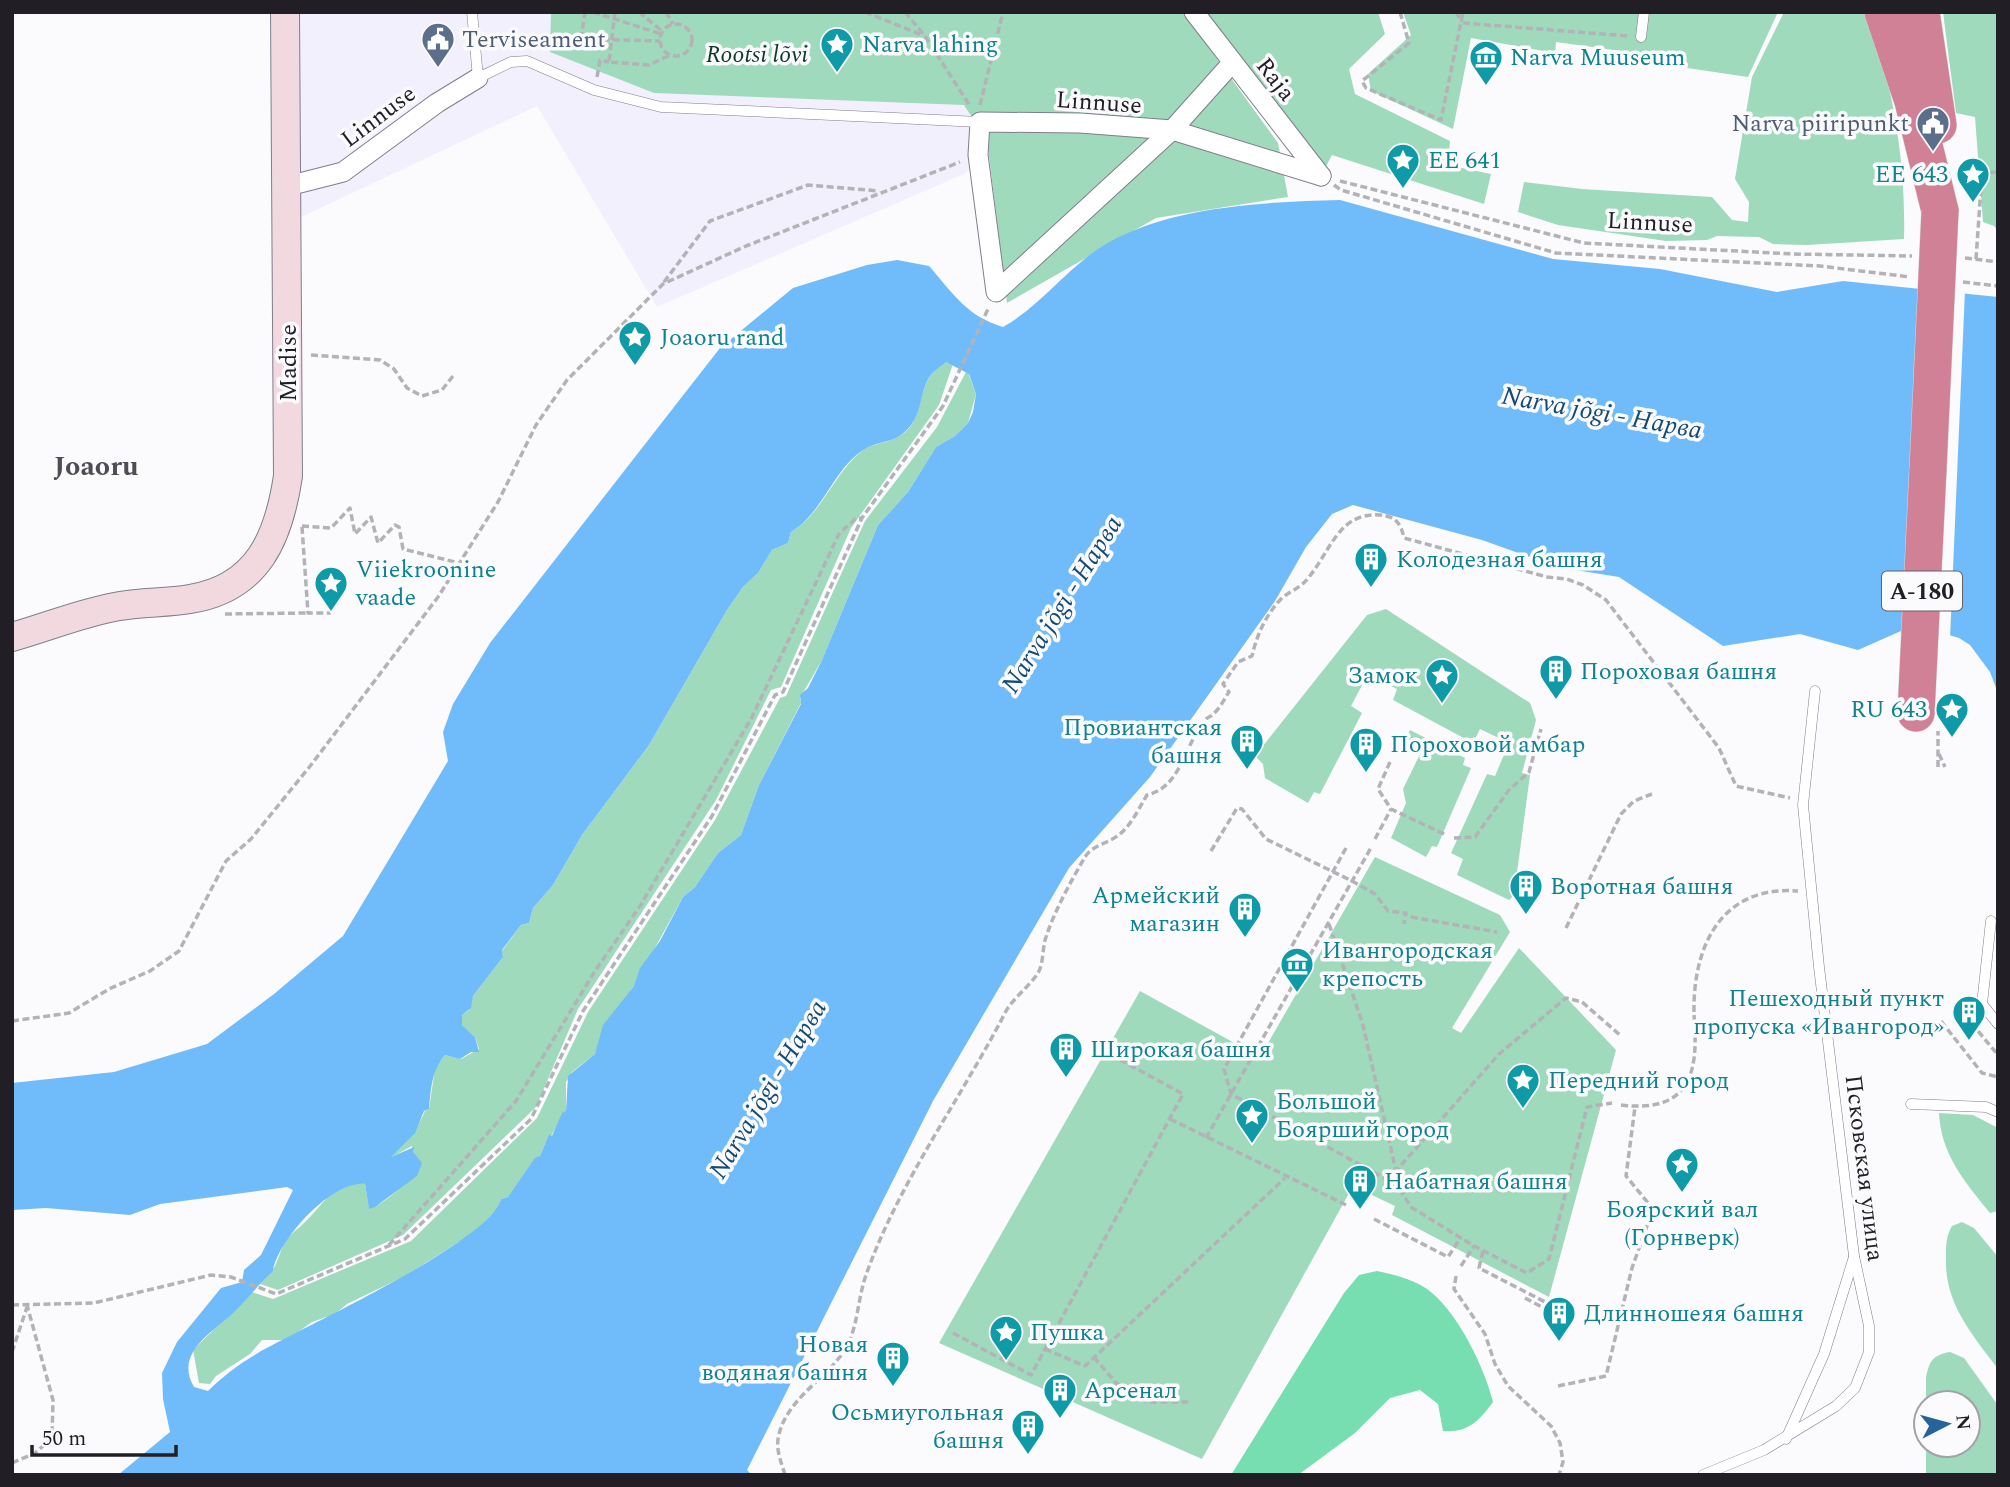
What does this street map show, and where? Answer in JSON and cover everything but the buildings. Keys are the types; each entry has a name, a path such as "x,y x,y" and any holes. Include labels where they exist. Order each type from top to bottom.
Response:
{"highway":[{"path":"1883,12 1913,100 1940,211"},
{"path":"1920,20 1939,137 1940,211"},
{"name":"А-180","path":"1927,720 1928,469 1940,211"}],"street":[{"name":"Madise","path":"12,637 99,610 192,599 216,591 256,564 276,531 288,476 285,12"},
{"name":"Raja","path":"1195,12 1321,176"},
{"path":"980,122 978,155 996,292 1172,130 1232,63"},
{"name":"Linnuse","path":"288,186 343,172 437,103 478,78"},
{"name":"Linnuse","path":"980,122 1080,123 1172,130 1321,176"}],"lane":[{"path":"472,12 478,78"},
{"path":"1641,37 1644,12"},
{"name":"Linnuse","path":"478,78 511,62 527,61 594,90 661,107 980,122"},
{"name":"Псковская улица","path":"1703,1475 1724,1469 1785,1439 1836,1406 1855,1388 1866,1364 1868,1326 1854,1256 1803,805 1804,775 1815,691"},
{"path":"1991,920 1982,1004 1998,1024"},
{"path":"1911,1104 1986,1107 1998,1112"},
{"path":"1785,1439 1824,1354 1854,1256"}],"path":[{"path":"581,39 585,12"},
{"path":"593,12 661,33"},
{"path":"609,62 612,18 615,12"},
{"path":"639,12 661,33"},
{"path":"594,90 600,60 649,65 670,55 685,53 692,39 688,29 673,24 666,12"},
{"path":"865,12 925,36"},
{"path":"905,12 925,36 980,122"},
{"path":"980,122 980,97 1003,12"},
{"path":"1400,12 1409,43 1362,80 1366,88 1441,120 1463,23 1463,12"},
{"path":"1456,12 1463,23"},
{"path":"1463,23 1641,37"},
{"path":"670,55 663,50 660,41 661,33 673,24"},
{"path":"550,38 660,41"},
{"path":"663,284 881,191 978,155"},
{"path":"1976,259 1982,173 1998,173"},
{"path":"1321,176 1341,190 1556,253 1819,266"},
{"name":"Linnuse","path":"1321,176 1584,243 1793,254 1923,256"},
{"path":"12,1021 69,1013 109,989 150,971 179,951 226,861 251,839 311,765 394,658 459,563 498,502 536,425 567,380 663,284 710,221 808,185 881,191"},
{"path":"12,1306 94,1303 211,1275 231,1277 276,1294 405,1239 536,1112 583,1011 712,816 775,695 783,692 862,518 943,406 985,316"},
{"path":"302,354 380,360 394,369 407,388 422,396 442,390 453,376"},
{"path":"302,526 331,528 350,508 355,534 372,517 378,543 395,525 399,527 403,549 459,563"},
{"path":"785,1475 777,1453 778,1436 791,1406 851,1338 866,1274 893,1217 933,1136 991,1034 1006,1010 1038,973 1046,936 1064,893 1078,875 1086,856 1126,829 1147,795 1155,793 1180,769 1185,749 1229,692 1223,684 1238,662 1252,656 1255,635 1282,598 1296,592 1311,575 1343,525 1362,516 1390,516 1401,525 1404,538 1547,577 1567,579 1598,593 1625,622 1719,748 1736,786 1780,794 1803,805"},
{"path":"388,1246 516,1101 721,773 751,719 839,534 855,519 862,518"},
{"path":"301,519 307,613"},
{"path":"215,614 331,613"},
{"path":"1927,720 1945,767"},
{"path":"1454,838 1475,837 1509,790 1529,772 1541,729"},
{"path":"1938,752 1938,767"},
{"path":"1390,762 1378,789 1391,809 1444,834"},
{"path":"1566,928 1621,814 1634,801 1652,794"},
{"path":"1211,852 1237,808 1242,809 1266,839 1375,894 1388,911 1406,913 1405,924"},
{"path":"1375,839 1391,809"},
{"path":"1206,1138 1372,846"},
{"path":"1346,848 1224,1069 1231,1094 1397,1185"},
{"path":"1621,1105 1662,1105 1680,1093 1688,1080 1696,1048 1694,990 1711,931 1729,908 1768,891 1811,892"},
{"path":"1384,906 1387,914"},
{"path":"1411,917 1497,932"},
{"path":"1328,923 1363,1025 1397,1185 1411,1207 1474,1246 1527,1273 1549,1259 1587,1107 1612,1103"},
{"path":"1396,1171 1499,1054 1566,998 1582,1002 1620,1035"},
{"path":"1958,1007 1998,1055"},
{"path":"1941,1021 1982,1073 1998,1077"},
{"path":"953,1333 1031,1375 1170,1119 1183,1094 1104,1051"},
{"path":"1558,1386 1606,1376 1632,1268 1653,1209 1626,1176 1635,1107"},
{"path":"1170,1119 1285,1178 1346,1205"},
{"path":"1045,1349 1085,1366 1285,1178"},
{"path":"1374,1219 1448,1256 1461,1237"},
{"path":"1461,1266 1474,1246"},
{"path":"1483,1251 1479,1268 1550,1304 1559,1315 1525,1298"},
{"path":"1456,1276 1454,1289 1485,1334 1501,1375 1523,1401 1551,1426 1560,1443 1563,1462 1559,1475"},
{"path":"12,1352 27,1305"},
{"path":"12,1463 34,1453 52,1438 53,1401 27,1305"},
{"path":"1094,1357 1116,1383 1147,1402 1188,1402"}],"shaded area":[{"path":"295,12 1142,12 964,174 657,307 537,106 297,219"}],"green space":[{"name":"Rootsi lõvi","path":"551,12 1183,12 1278,143 1288,197 1156,218 1007,303 987,140 964,105 654,93 550,52"},
{"path":"1194,12 1378,12 1385,34 1349,69 1355,94 1450,141 1448,165 1491,174 1484,204 1332,155 1321,176"},
{"path":"1403,12 1778,12 1748,77 1620,58 1621,51 1556,42 1555,53 1471,38 1453,129 1371,91 1368,74 1411,35"},
{"path":"1784,12 1868,12 1896,124 1903,181 1904,239 1807,245 1773,244 1759,237 1717,236 1707,240 1666,241 1558,225 1518,212 1524,182 1582,189 1712,197 1732,220 1748,222 1749,202 1735,179 1752,77"},
{"path":"1943,12 1998,12 1998,231 1994,226 1983,222 1975,117 1956,113"},
{"path":"946,362 953,364 939,405 851,528 781,687 771,690 716,800 578,1009 536,1107 403,1235 278,1290 260,1284 273,1269 287,1239 337,1190 354,1184 365,1184 369,1208 381,1203 417,1176 412,1146 390,1158 429,1109 435,1068 445,1055 461,1059 479,1049 475,1037 462,1025 462,1015 469,1010 473,996 503,957 502,951 521,925 529,923 533,908 553,885 582,835 649,745 743,587 758,573 772,550 788,543 791,532 812,515 852,460 862,451 898,437 910,427 927,382 933,372"},
{"path":"967,370 976,394 968,423 955,436 936,447 908,492 878,525 822,660 800,698 801,703 759,785 741,835 718,853 695,887 683,897 634,986 606,1024 595,1054 572,1072 566,1082 566,1111 551,1136 549,1134 540,1156 508,1197 501,1199 499,1207 475,1232 403,1277 347,1304 335,1314 312,1322 287,1340 262,1340 250,1354 216,1376 210,1384 199,1383 193,1350 252,1292 273,1299 411,1241 537,1118 588,1012 715,820 780,698 786,696 865,521 937,427"},
{"path":"1386,609 1530,703 1536,720 1522,773 1530,775 1514,895 1509,900 1457,875 1463,859 1451,853 1487,774 1495,776 1509,743 1480,729 1473,743 1393,700 1397,689 1368,674 1351,706 1362,713 1320,794 1314,792 1308,803 1265,778 1263,764 1255,756 1367,615"},
{"path":"1410,730 1465,758 1463,765 1471,768 1437,847 1432,846 1426,857 1391,838 1406,803 1403,789 1423,748 1406,738"},
{"path":"1375,857 1500,915 1510,932 1452,1028 1461,1033 1519,948 1616,1050 1549,1297 1392,1215 1395,1206 1353,1186 1202,1459 939,1343 1140,991 1260,1057"},
{"path":"1939,1113 1973,1115 1998,1128 1998,1211 1990,1213 1956,1167 1944,1142"},
{"path":"1962,1222 1974,1228 1998,1257 1998,1369 1961,1317 1950,1289 1947,1241 1952,1226"},
{"path":"1377,1271 1420,1285 1442,1303 1470,1343 1493,1402 1483,1415 1466,1428 1443,1431 1438,1404 1420,1390 1390,1398 1355,1433 1298,1475 1231,1475 1344,1293 1359,1275"},
{"path":"1950,1352 1964,1358 1997,1404 1998,1475 1926,1475 1926,1459 1982,1459 1982,1389 1926,1389 1929,1367 1936,1357"}],"water":[{"name":"Narva jõgi - Нарва","path":"1340,200 1553,259 1660,269 1777,292 1843,281 1998,297 1998,693 1990,672 1970,645 1959,638 1939,632 1901,631 1858,650 1800,634 1723,646 1619,577 1557,567 1482,540 1353,505 1332,514 1306,547 1275,601 1150,777 1069,868 933,1101 747,1470 752,1475 118,1475 170,1432 163,1399 162,1373 177,1342 221,1288 242,1282 244,1270 261,1255 293,1190 287,1187 160,1204 130,1215 46,1208 12,1210 12,1083 114,1072 207,1044 274,994 343,936 448,761 443,732 453,704 490,643 720,348 793,288 867,265 897,260 929,266 970,310 979,317 1003,327 1028,310 1098,249 1153,223 1215,209","holes":["946,362 969,374 976,394 968,423 955,436 936,447 908,492 878,525 822,660 808,688 800,695 801,704 759,785 741,835 718,853 695,887 683,897 660,941 640,968 634,986 603,1025 595,1054 568,1076 566,1111 562,1113 552,1136 549,1134 540,1156 535,1158 508,1197 501,1199 490,1217 431,1260 251,1357 208,1391 194,1387 189,1374 193,1352 273,1271 285,1244 309,1214 337,1192 352,1185 365,1184 369,1209 375,1207 417,1176 422,1163 413,1152 414,1147 391,1157 415,1133 424,1111 429,1109 434,1074 445,1055 460,1059 471,1052 479,1052 475,1037 462,1025 462,1015 471,1008 473,996 503,957 502,950 521,925 529,923 533,908 553,885 582,835 649,745 743,587 758,573 772,550 788,543 791,532 812,513 854,457 871,446 900,436 911,425 933,372"]}],"pier":[{"path":"1918,286 1965,290 1950,639 1903,634"}],"place":[{"name":"Terviseament","path":"438,69"},
{"name":"Narva lahing","path":"837,74"},
{"name":"Narva Muuseum","path":"1486,87"},
{"name":"Narva piiripunkt","path":"1933,153"},
{"name":"EE 641","path":"1403,190"},
{"name":"EE 643","path":"1973,204"},
{"name":"Joaoru rand","path":"635,367"},
{"name":"Колодезная башня","path":"1371,589"},
{"name":"Viiekroonine vaade","path":"331,613"},
{"name":"Пороховая башня","path":"1556,701"},
{"name":"Замок","path":"1442,705"},
{"name":"RU 643","path":"1952,739"},
{"name":"Провиантская башня","path":"1247,771"},
{"name":"Пороховой амбар","path":"1366,774"},
{"name":"Воротная башня","path":"1526,916"},
{"name":"Армейский магазин","path":"1245,939"},
{"name":"Ивангородская крепость","path":"1297,994"},
{"name":"Пешеходный пункт пропуска «Ивангород»","path":"1969,1042"},
{"name":"Широкая башня","path":"1066,1079"},
{"name":"Передний город","path":"1523,1110"},
{"name":"Большой Боярший город","path":"1252,1145"},
{"name":"Боярский вал (Горнверк)","path":"1682,1194"},
{"name":"Набатная башня","path":"1360,1211"},
{"name":"Длинношеяя башня","path":"1559,1343"},
{"name":"Пушка","path":"1006,1362"},
{"name":"Новая водяная башня","path":"893,1388"},
{"name":"Арсенал","path":"1060,1420"},
{"name":"Осьмиугольная башня","path":"1028,1456"}],"district":[{"name":"Joaoru","path":"96,465"}]}
